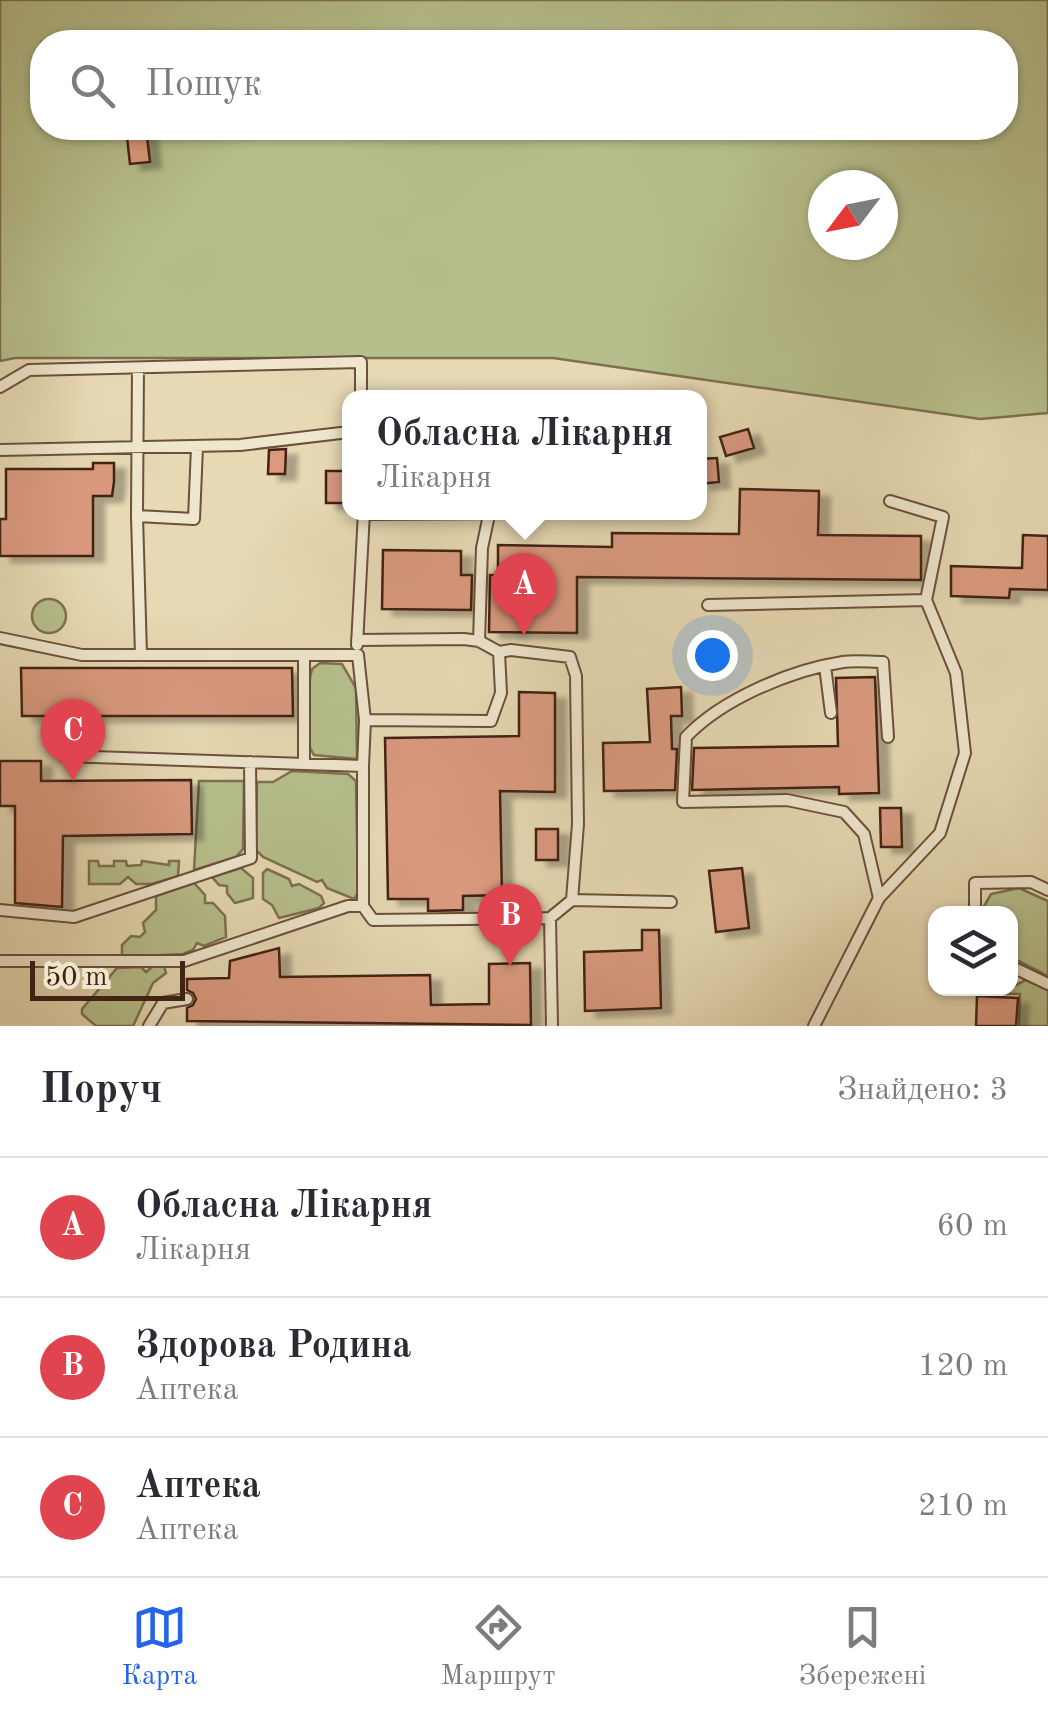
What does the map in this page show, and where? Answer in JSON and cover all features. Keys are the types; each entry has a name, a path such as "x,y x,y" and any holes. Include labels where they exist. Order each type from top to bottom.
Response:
{"lane":[{"path":"0,387 29,370 360,362 362,390"},
{"path":"138,368 141,655"},
{"path":"0,450 197,447 342,433"},
{"path":"137,516 194,519 197,447"},
{"path":"814,1026 879,898 940,833 965,753 956,672 926,600 943,516 890,501"},
{"path":"364,520 356,640 364,720 363,906 373,920 550,918 572,900 672,902"},
{"path":"479,641 482,548 488,520"},
{"path":"708,605 926,600"},
{"path":"0,638 82,654 358,656"},
{"path":"356,640 479,641 499,652 570,657 576,666 578,824 572,900"},
{"path":"364,720 491,721 500,693 499,652"},
{"path":"304,656 304,764"},
{"path":"879,898 864,834 844,812 788,800 682,802 686,737 700,722 746,694 825,666 844,661 883,662 888,737"},
{"path":"825,666 831,713"},
{"path":"64,756 363,766"},
{"path":"0,910 74,918 251,858 250,762"},
{"path":"975,906 975,884 1032,882 1048,890"},
{"path":"0,960 184,961 348,906 363,906"},
{"path":"550,918 552,1026"},
{"path":"1018,970 1048,984"},
{"path":"149,1026 163,1003 187,999"}],"green space":[{"path":"0,0 1048,0 1048,413 980,419 553,358 0,361"},
{"path":"49,599 61,604 66,616 61,628 49,633 37,628 32,616 37,604"},
{"path":"320,663 342,664 356,688 357,759 314,755 308,744 310,678 312,669"},
{"path":"292,771 348,774 356,781 358,893 354,899 327,888 322,880 317,882 263,857 256,850 257,782 273,782"},
{"path":"199,781 244,781 243,849 236,857 194,870"},
{"path":"89,861 114,866 114,861 126,861 127,866 141,865 142,861 169,865 169,861 179,861 178,876 152,884 136,884 128,877 120,884 89,884"},
{"path":"241,868 253,878 253,898 235,903 227,886 219,885 212,877"},
{"path":"267,869 289,879 292,886 299,884 321,896 324,903 319,908 279,918 272,905 263,899 263,873"},
{"path":"194,883 205,895 205,903 213,903 225,916 226,937 204,946 197,943 193,950 183,954 122,957 122,945 131,936 140,937 145,932 143,923 156,910 156,896"},
{"path":"1019,888 1048,901 1048,976 1018,961 1018,906 984,906 991,894"},
{"path":"164,966 166,973 153,983 133,1026 96,1026 82,1014 82,1009 117,968 141,967 146,972"},
{"path":"1026,980 1048,990 1048,1026 1019,1026 1018,984"}],"building":[{"path":"127,140 147,140 150,162 130,164"},
{"path":"748,429 754,448 726,456 720,437"},
{"path":"286,449 285,474 268,474 269,450"},
{"path":"717,458 719,482 707,483 707,459"},
{"path":"93,463 114,463 114,482 112,496 93,496 93,556 0,556 0,519 6,519 6,469 93,469"},
{"path":"326,471 342,471 342,503 326,503"},
{"path":"740,489 819,491 818,535 921,536 921,580 577,577 577,633 489,632 490,575 498,575 498,545 612,547 612,533 739,534"},
{"path":"1023,535 1048,536 1048,590 1010,589 1009,598 951,596 951,566 1022,568"},
{"path":"383,550 461,551 461,575 472,575 471,610 382,609"},
{"path":"21,668 292,668 293,716 22,716"},
{"path":"875,677 879,793 839,794 839,787 692,790 694,748 838,746 836,678"},
{"path":"681,687 682,716 671,716 672,749 677,749 675,790 604,791 603,743 650,742 647,689"},
{"path":"519,692 555,693 555,792 500,791 502,895 463,896 463,910 428,911 428,899 388,899 385,738 519,736"},
{"path":"0,761 41,761 41,781 191,780 192,834 63,836 62,907 15,903 15,806 0,806"},
{"path":"880,808 901,808 902,847 881,847"},
{"path":"536,829 558,829 558,860 536,860"},
{"path":"742,868 749,928 716,932 709,871"},
{"path":"642,930 659,930 661,1008 585,1011 584,952 642,950"},
{"path":"279,948 280,977 430,975 431,1005 489,1004 489,964 530,963 531,1025 187,1021 187,1008 196,999 187,990 187,979 229,978 230,961"},
{"path":"977,996 1018,998 1016,1026 976,1026"}],"place":[{"name":"Обласна Лікарня","path":"524,635"},
{"name":"Аптека","path":"73,781"},
{"name":"Здорова Родина","path":"510,966"}]}
